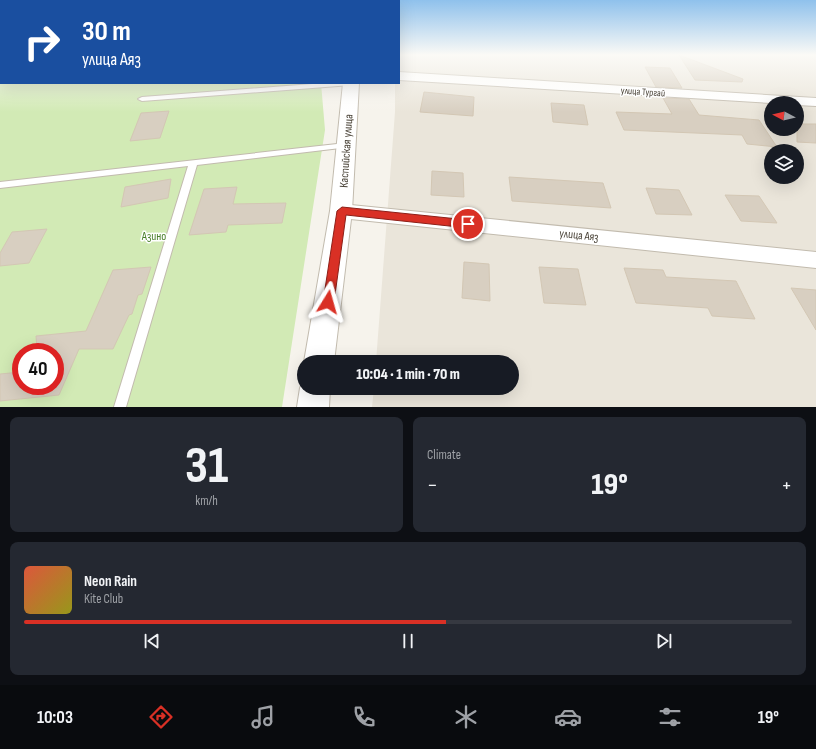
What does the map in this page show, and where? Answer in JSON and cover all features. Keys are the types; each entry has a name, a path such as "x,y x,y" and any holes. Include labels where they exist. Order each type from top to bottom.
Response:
{"street":[{"name":"улица Тургай","path":"400,76 816,102"},
{"name":"Каспийская улица","path":"320,355 342,211 351,84"},
{"name":"улица Аяз","path":"342,211 816,260"},
{"path":"313,407 314,395"}],"lane":[{"path":"142,99 338,84"},
{"path":"0,185 193,164 346,145"},
{"path":"120,407 193,164"}],"shaded area":[{"path":"400,74 816,74 816,407 372,407 373,395 519,395 519,355 377,355 395,112 395,84 400,84"}],"green space":[{"name":"Азино","path":"0,84 321,84 325,130 282,407 0,407"}],"building":[{"path":"649,74 674,74 682,88 656,87"},
{"path":"691,74 730,74 743,79 742,82 695,80"},
{"path":"424,92 474,97 473,116 420,112"},
{"path":"663,98 689,99 699,115 759,120 764,128 764,136 770,136 775,144 764,144 764,146 747,144 742,135 624,130 616,112 672,114"},
{"path":"551,103 584,105 588,125 553,122"},
{"path":"169,111 160,138 130,141 141,113"},
{"path":"804,124 816,124 816,143 797,142 797,136 804,136"},
{"path":"432,171 463,173 464,197 431,195"},
{"path":"509,177 603,183 611,208 512,201"},
{"path":"171,179 168,198 121,207 125,187"},
{"path":"237,187 233,204 286,203 282,223 228,225 226,232 189,235 204,189"},
{"path":"646,188 679,190 692,215 656,214"},
{"path":"725,195 759,196 777,223 741,221"},
{"path":"47,229 29,263 0,266 0,253 12,232"},
{"path":"464,262 489,264 490,301 462,298"},
{"path":"151,267 142,294 138,295 132,314 129,315 113,349 79,349 64,384 64,343 37,343 36,336 86,331 113,270"},
{"path":"539,267 578,269 586,305 544,303"},
{"path":"624,268 663,270 666,277 736,281 755,319 712,316 708,308 636,303"},
{"path":"791,288 816,290 816,330"},
{"path":"12,373 12,395 59,395 0,401 0,374"}],"route":[{"path":"328,302 342,211 468,224"}]}
